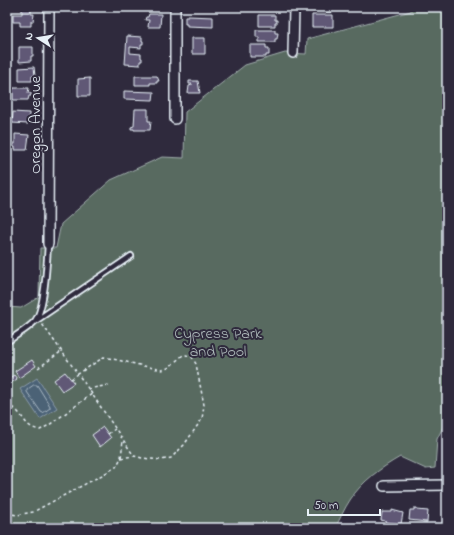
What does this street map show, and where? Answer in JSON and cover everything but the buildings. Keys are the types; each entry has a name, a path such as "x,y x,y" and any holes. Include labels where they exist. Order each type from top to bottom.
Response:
{"street":[{"name":"Oregon Avenue","path":"48,244 49,7"},
{"path":"175,7 175,119"},
{"path":"293,53 294,7"},
{"path":"384,486 447,485"}],"lane":[{"path":"36,320 43,296 48,244"},
{"path":"7,342 36,320 131,256"}],"path":[{"path":"36,320 62,351 134,456"},
{"path":"38,368 62,351"},
{"path":"71,380 104,357 162,370 183,355 192,357 196,364 204,405 202,419 184,445 171,458 161,460 134,456 121,458"},
{"path":"88,390 109,385"},
{"path":"7,405 18,411 24,421 33,429 40,430 49,426 92,394"},
{"path":"108,434 116,429"},
{"path":"7,513 17,515 33,512 104,474 116,466 121,458 123,440"}],"green space":[{"name":"Cypress Park and Pool","path":"411,7 447,7 447,419 437,439 435,468 426,469 400,457 393,461 379,470 360,487 348,503 335,528 7,528 7,307 21,308 39,297 40,248 56,248 61,224 111,180 162,157 184,158 185,112 245,65 285,53 306,54 307,39 411,11"}],"water":[{"path":"37,378 57,408 40,419 20,389"}]}
